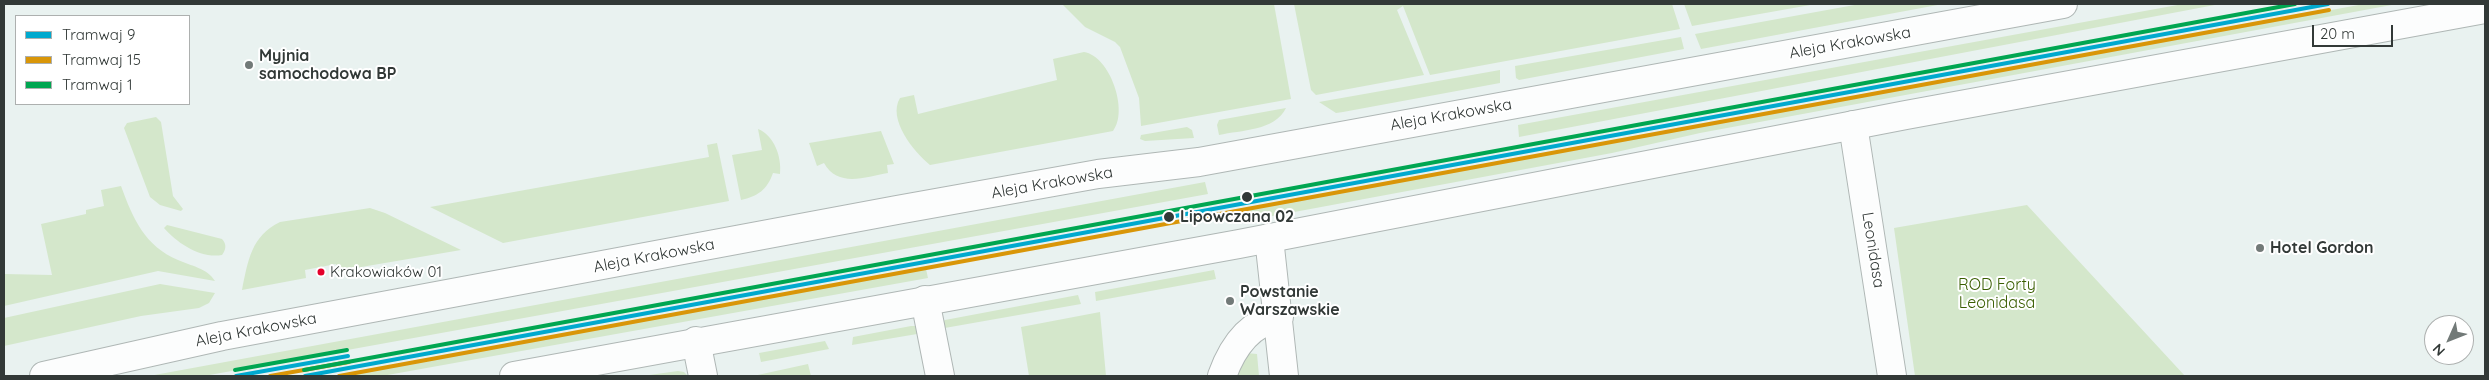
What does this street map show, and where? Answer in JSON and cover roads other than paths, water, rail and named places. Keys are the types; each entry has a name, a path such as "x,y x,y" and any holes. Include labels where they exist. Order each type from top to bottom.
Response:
{"main road":[{"name":"Aleja Krakowska","path":"44,376 222,336 897,210 1098,174 1199,162 2064,4"},
{"path":"514,376 1269,238 1853,125 2485,9"},
{"name":"Leonidasa","path":"1853,125 1892,376"},
{"path":"1269,238 1284,376"},
{"path":"925,300 940,376"},
{"path":"1222,376 1226,365 1246,333 1266,320 1279,317"},
{"path":"696,342 703,376"}],"tram line":[{"name":"1","path":"304,370 2295,4"},
{"name":"9","path":"305,376 2328,4"},
{"name":"15","path":"339,376 2329,10"},
{"name":"1","path":"235,370 347,350"},
{"name":"9","path":"236,376 348,356"},
{"name":"15","path":"270,376 349,362"}],"place":[{"name":"Myjnia samochodowa BP","path":"249,65"},
{"name":"Lipowczana 02","path":"1169,217"},
{"name":"Hotel Gordon","path":"2260,248"},
{"name":"Krakowiaków 01","path":"321,272"},
{"name":"Powstanie Warszawskie","path":"1230,301"}],"park label":[{"name":"ROD Forty Leonidasa","path":"1997,294"}]}
